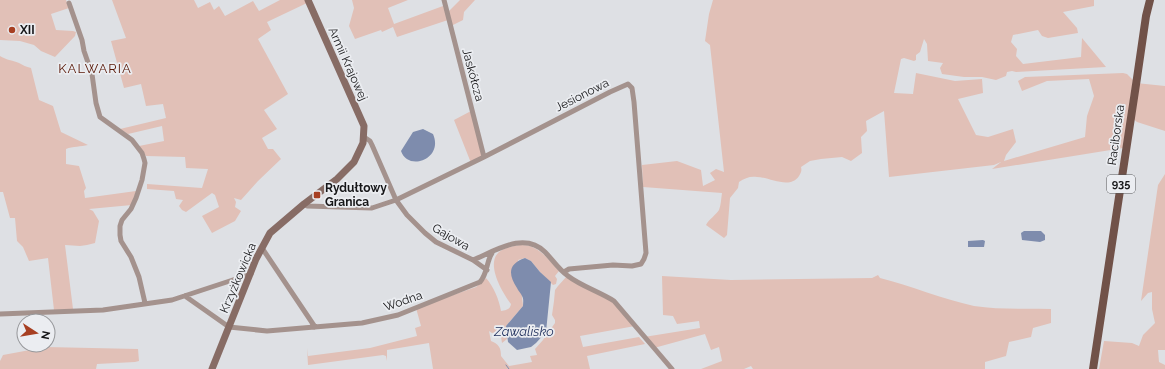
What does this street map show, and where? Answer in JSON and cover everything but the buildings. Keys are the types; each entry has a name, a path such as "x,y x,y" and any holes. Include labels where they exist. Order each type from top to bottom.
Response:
{"main road":[{"name":"Raciborska","path":"1093,369 1136,78 1150,0"}],"street":[{"name":"Armii Krajowej","path":"308,0 364,126 364,137"},
{"name":"Jaskółcza","path":"444,0 484,156"},
{"path":"69,3 92,74 96,103 100,117 132,140 142,153 144,159 143,174 136,198 122,220 120,235 121,241 131,258 139,277 145,303"},
{"name":"Jesionowa","path":"304,204 307,206 372,208 396,200 628,84 631,86 634,102 646,246 645,257 641,264 632,266 613,265 569,269 564,272"},
{"name":"Gajowa","path":"364,137 370,141 396,200 407,215 436,242 473,260 516,242 531,244 543,250 567,276 603,294 614,302 672,369"},
{"name":"Krzyżkowicka","path":"212,369 262,248 270,233 350,167 358,156 364,137"},
{"path":"262,248 315,327"},
{"name":"Wodna","path":"230,327 267,331 362,323 398,315 480,282 484,278 489,257 493,252"},
{"path":"473,260 486,270"},
{"path":"0,314 103,310 185,296 251,274"},
{"path":"185,296 230,327"}],"shaded area":[{"path":"0,0 66,0 69,8 51,14 56,30 73,31 76,32 75,36 55,57 41,51 34,45 20,41 0,40"},
{"path":"112,0 194,0 198,8 210,2 214,10 219,6 225,16 253,1 259,11 280,0 305,0 307,3 267,22 271,30 258,39 288,94 264,110 277,129 262,138 268,149 273,149 281,159 241,200 234,198 236,202 235,207 241,211 235,221 212,233 202,216 219,207 215,195 212,193 186,212 179,206 183,200 176,199 174,191 147,189 147,184 202,188 208,169 186,168 185,157 146,156 139,146 164,141 162,126 128,134 120,129 166,118 163,104 146,106 141,84 124,88 111,41 126,38"},
{"path":"352,0 408,0 388,8 394,24 443,6 448,20 397,37 393,27 382,32 381,30 355,39 349,26 354,8"},
{"path":"460,0 475,0 464,12 463,20 451,26 448,12"},
{"path":"713,0 1094,0 1094,6 1063,12 1077,28 1078,33 1048,38 1042,36 1038,30 1013,35 1011,42 1017,49 1016,56 1023,64 1081,57 1082,38 1106,67 1012,71 1007,72 1006,76 996,80 982,77 964,77 942,74 940,68 943,63 928,61 927,44 924,39 920,52 916,55 916,60 901,59 894,93 913,94 916,73 955,81 982,79 983,93 958,99 976,135 988,137 1013,129 1016,142 1006,155 1004,161 1085,137 1087,116 1094,96 1089,79 1047,81 1022,91 1018,81 1025,77 1123,73 1127,74 1133,80 1123,148 992,169 1001,162 994,165 889,177 884,111 866,121 867,131 861,137 862,153 851,161 842,157 810,161 801,167 799,176 790,182 779,182 754,177 743,179 739,182 738,188 730,198 727,235 724,238 706,225 719,210 722,193 643,187 642,165 677,161 701,170 703,186 715,180 710,173 716,169 724,172 710,45 705,41 709,14"},
{"path":"0,56 31,68 39,100 53,106 61,132 88,145 66,149 66,164 79,166 86,188 84,191 85,198 136,191 132,205 89,209 93,211 99,221 95,243 80,246 65,245 73,309 54,310 48,258 29,261 23,247 17,241 15,218 10,218 3,192 0,192"},
{"path":"1136,83 1165,86 1165,131 1137,122 1131,117"},
{"path":"471,111 482,156 471,163 454,120"},
{"path":"1165,174 1165,350 1158,350 1159,362 1165,365 1165,369 1099,369 1104,341 1132,343 1139,346 1143,335 1155,323 1152,309 1152,292 1148,293 1141,301 1158,185"},
{"path":"520,245 532,247 542,253 559,271 555,276 557,279 556,284 553,285 531,261 525,258 518,260 523,306 506,326 507,339 502,343 498,332 492,333 489,331 491,341 496,343 499,347 501,356 509,366 532,362 530,356 537,355 535,349 555,323 552,315 555,290 567,276 614,301 635,326 580,336 583,347 639,337 645,344 587,356 590,369 433,369 429,343 387,350 387,361 386,356 383,355 308,365 307,348 308,356 370,348 417,336 415,328 421,326 416,308 476,287 486,278 496,294 501,311 508,309 511,304 497,279 494,264 495,257 499,252 506,248"},
{"path":"878,275 880,278 974,306 1051,309 1051,323 1033,328 1031,337 1009,342 1006,356 985,362 985,369 753,369 751,366 744,369 701,369 722,361 719,347 711,350 705,334 654,348 644,337 700,328 699,321 677,324 673,316 663,315 662,276 731,280 872,278"},
{"path":"56,347 138,349 139,361 97,364 96,369 0,369 0,361 3,355 16,353 56,353"}],"water":[{"path":"423,129 433,134 435,143 434,150 430,156 424,160 410,161 401,151 413,132"},
{"path":"1024,231 1041,231 1045,235 1045,240 1040,242 1022,240 1021,233"},
{"path":"968,241 985,241 984,247 968,247"},
{"name":"Zawalisko","path":"525,258 531,261 551,282 546,332 531,347 517,350 508,342 506,326 523,306 523,297 514,283 511,270 515,263"}],"waterway":[{"path":"506,365 509,369"}],"place":[{"name":"XII","path":"12,30"},
{"name":"Rydułtowy Granica","path":"317,195"}],"district":[{"name":"KALWARIA","path":"95,68"}]}
